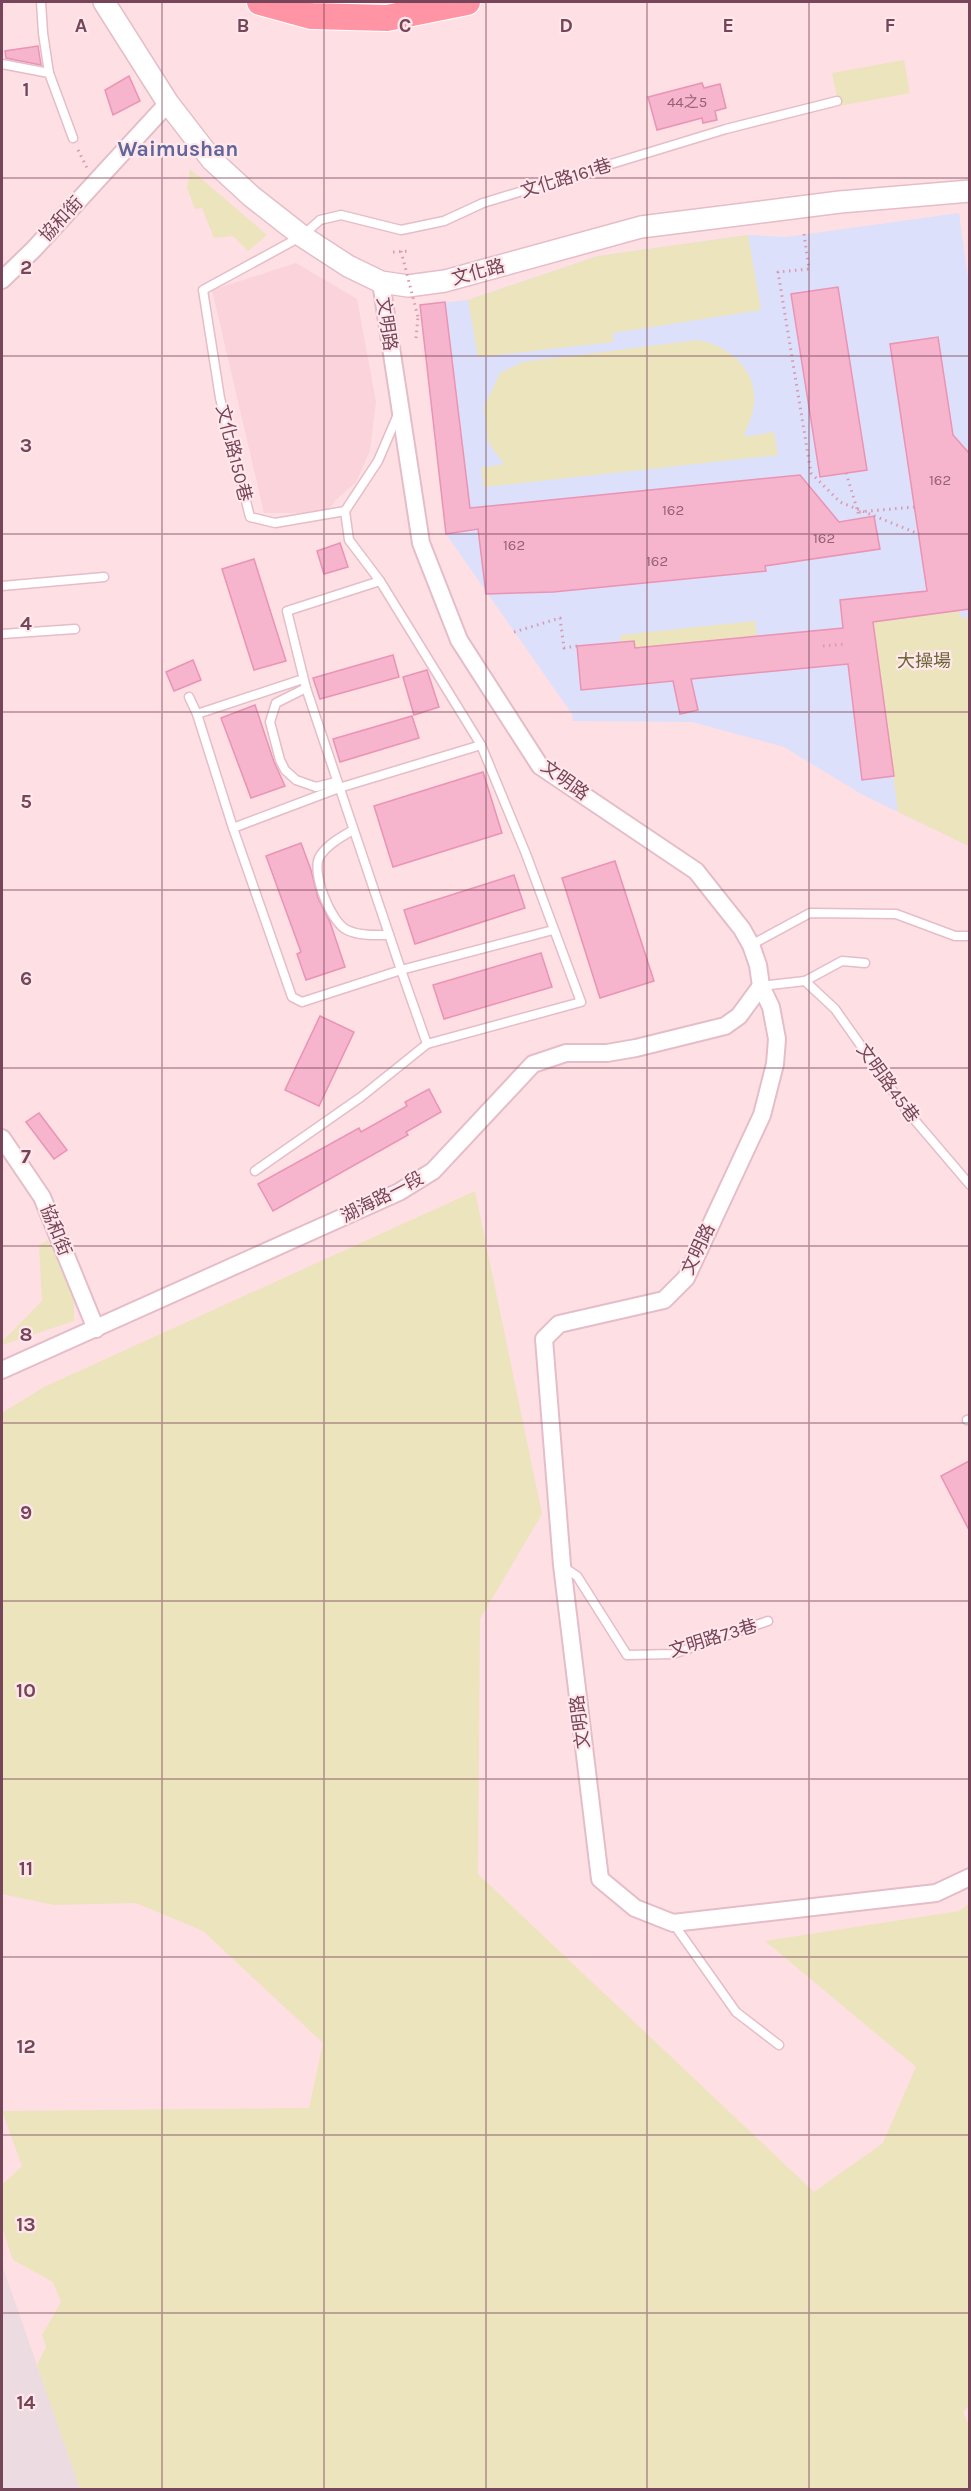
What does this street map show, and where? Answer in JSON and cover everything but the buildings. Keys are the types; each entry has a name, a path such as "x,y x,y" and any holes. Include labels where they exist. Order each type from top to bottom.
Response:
{"main road":[{"path":"260,2 311,16 387,18 467,2"}],"street":[{"name":"文化路","path":"104,2 168,103 212,160 251,196 302,236 348,266 381,282 408,286 444,280 641,226 840,202 969,191"},
{"name":"協和街","path":"2,280 34,249 168,103"},
{"name":"文明路","path":"381,282 421,543 459,640 540,766 696,871 742,929 751,945 758,965 761,986 771,1007 777,1039 776,1064 762,1115 686,1278 664,1300 559,1324 544,1339 562,1565 600,1878 635,1908 673,1923 936,1893 969,1877"},
{"name":"湖海路一段","path":"2,1370 399,1191 433,1171 533,1064 566,1053 607,1053 725,1026 739,1016 761,986"},
{"name":"協和街","path":"2,1138 42,1197 96,1329"}],"lane":[{"path":"41,2 49,73 73,138"},
{"path":"2,64 49,73"},
{"name":"文化路161巷","path":"302,236 320,219 341,215 400,230 444,221 483,203 726,129 837,101"},
{"name":"文化路150巷","path":"302,236 203,290 220,398 250,517 275,523 345,511"},
{"path":"255,1171 361,1097 427,1044 581,1002 526,854 481,745 380,581 350,540 345,511 378,461 400,409"},
{"path":"2,586 104,576"},
{"path":"380,581 287,611 303,679 337,785 427,1044"},
{"path":"2,634 75,629"},
{"path":"197,714 303,679"},
{"path":"306,688 276,703 270,722 280,760 285,770 296,780 316,787 337,785"},
{"path":"189,697 197,714 232,828 292,997 302,1002 401,970 553,930"},
{"path":"232,828 337,785 481,745"},
{"path":"353,830 333,842 319,857 316,867 323,893 332,916 346,930 367,935 389,935"},
{"path":"751,945 810,913 896,914 955,936 969,936"},
{"path":"761,986 805,981 842,961 865,963"},
{"name":"文明路45巷","path":"805,981 836,1009 907,1111 969,1185"},
{"name":"文明路73巷","path":"562,1565 577,1576 627,1655 673,1654 768,1622"},
{"path":"673,1923 736,2012 779,2045"}],"path":[{"name":"協和街","path":"73,138 94,183"},
{"path":"804,234 809,268 778,273 811,473 840,502 919,534"},
{"path":"401,251 418,317 416,338"},
{"path":"393,252 409,251"},
{"path":"846,473 859,519"},
{"path":"858,512 915,507"},
{"path":"514,632 560,618 564,648 577,646"},
{"path":"823,646 845,644"}],"shaded area":[{"path":"959,213 969,285 969,846 863,795 784,747 692,722 573,721 572,714 446,534 420,305 468,300 598,256 748,235 786,237"},
{"path":"296,263 357,299 376,402 370,451 356,482 329,509 314,513 264,513 212,290"},
{"path":"2,2265 37,2365 80,2489 2,2489"}],"green space":[{"path":"904,60 910,93 839,106 832,73"},
{"path":"190,169 267,235 248,251 233,236 214,238 202,208 195,209 187,188"},
{"path":"748,235 761,310 613,333 613,342 478,357 468,300 598,256"},
{"path":"698,340 730,354 746,371 754,392 754,405 744,437 774,432 778,455 484,487 481,468 504,464 488,442 484,407 500,373 523,362"},
{"name":"大操場","path":"959,611 961,618 969,617 969,846 898,812 873,622"},
{"path":"755,621 757,636 635,648 621,642 620,635"},
{"path":"475,1191 542,1514 480,1619 478,1874 814,2192 883,2143 916,2067 765,1941 959,1911 969,1904 970,2405 963,2412 969,2426 969,2489 80,2489 37,2365 46,2347 42,2335 61,2302 53,2282 13,2260 2,2228 2,2185 22,2166 2,2111 309,2108 323,2043 203,1931 136,1903 54,1905 2,1894 2,1413 44,1387"},
{"path":"48,1240 74,1297 74,1321 2,1345 2,1342 42,1301 39,1245"}],"district":[{"name":"Waimushan","path":"178,149"}]}
